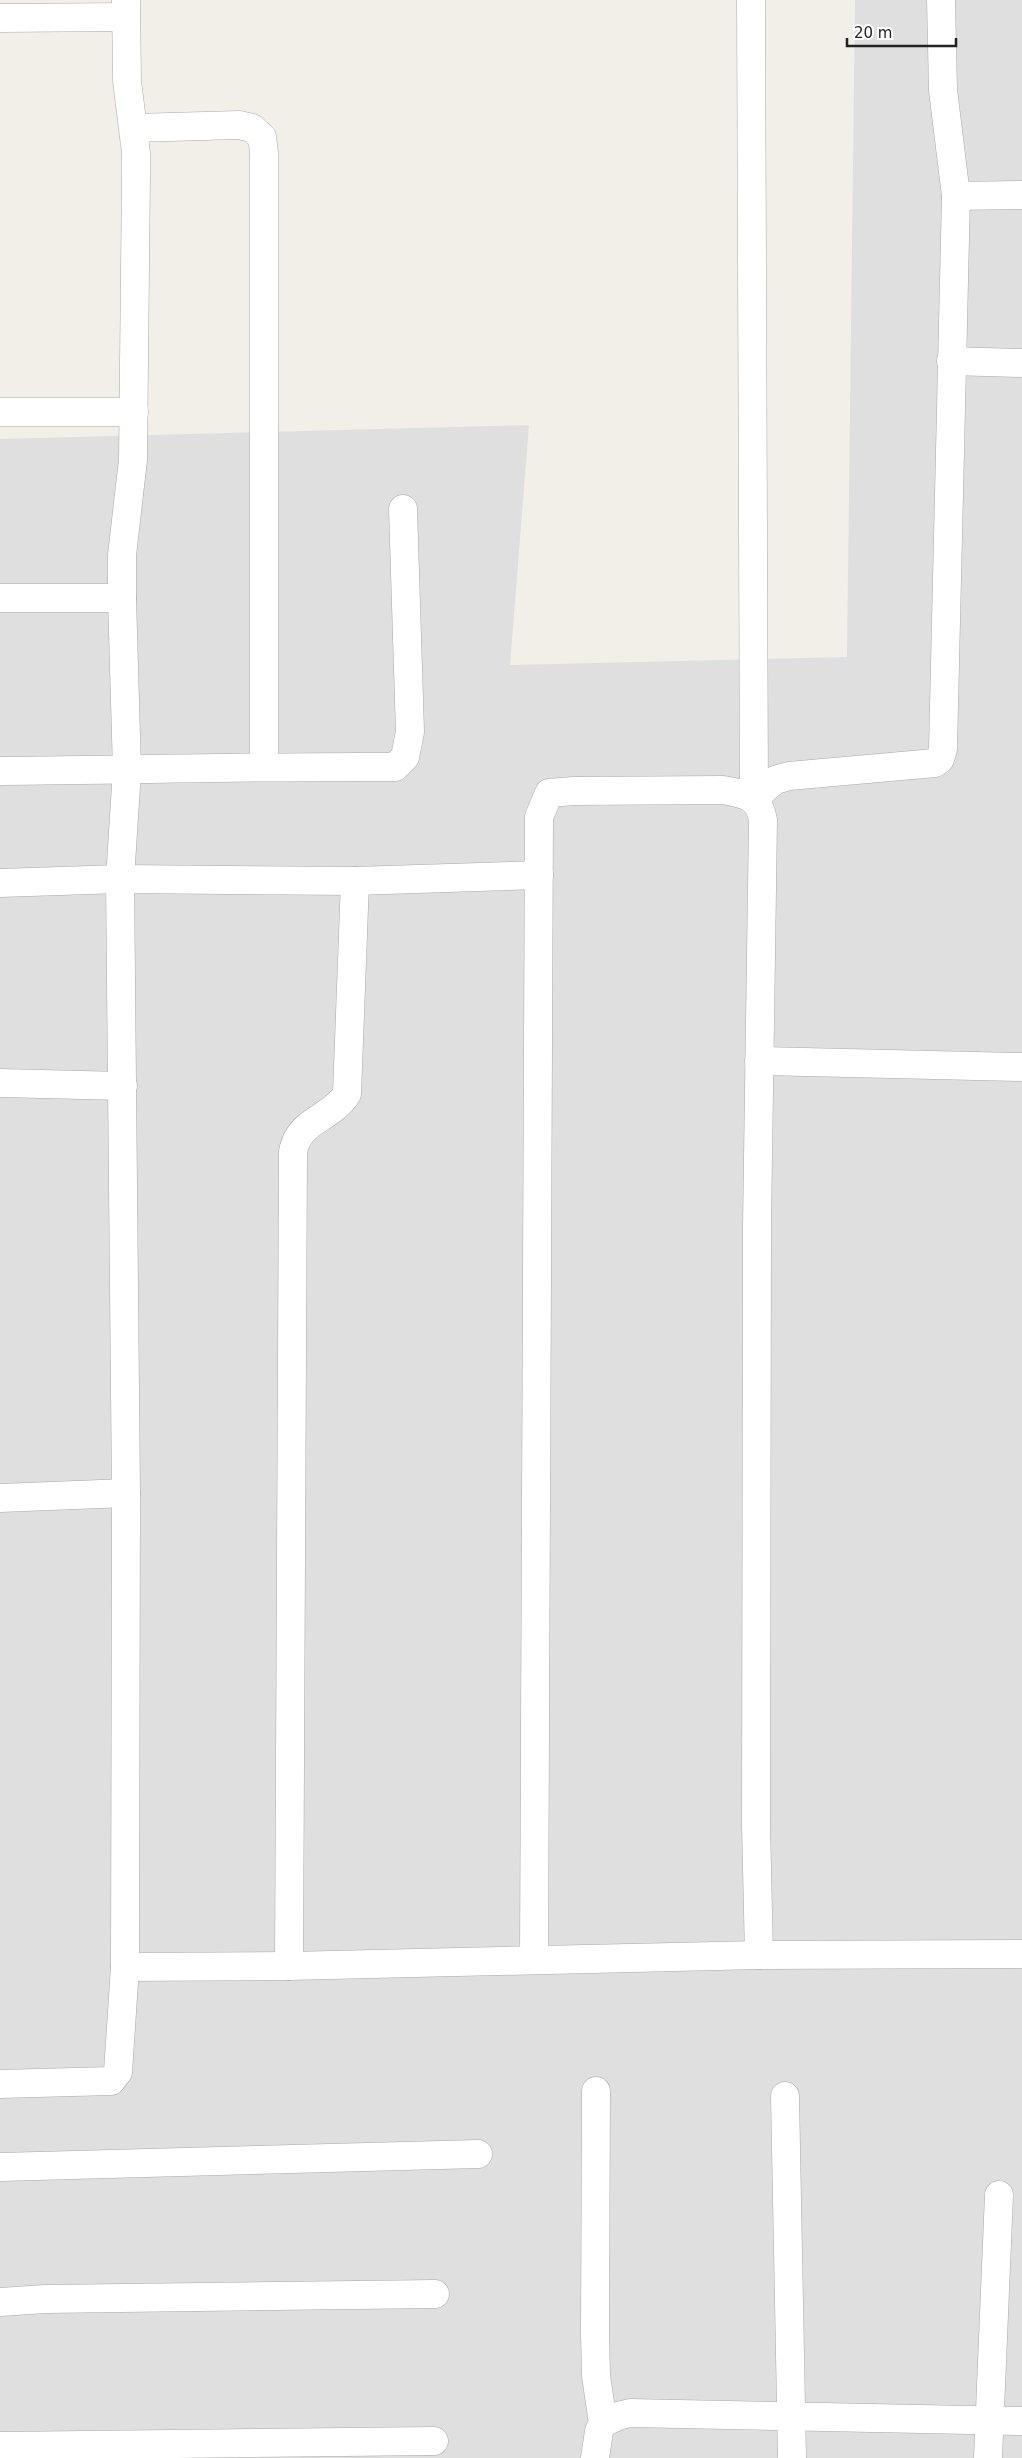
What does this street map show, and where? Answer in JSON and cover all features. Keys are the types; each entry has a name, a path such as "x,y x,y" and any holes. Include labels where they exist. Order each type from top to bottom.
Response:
{"street":[{"path":"751,0 754,798 762,812 763,820 756,1245 756,1825 759,1955"},
{"path":"754,798 775,780 789,776 936,763 940,759 944,737 956,196 943,90 941,0"},
{"path":"0,18 126,8 127,81 134,128 136,175 134,412 132,460 122,555 127,770 120,879 126,1493 125,1967 118,2072 111,2081 0,2084"},
{"path":"134,128 239,125 252,128 262,137 264,152 264,766"},
{"path":"956,196 1022,194"},
{"path":"951,361 1022,362"},
{"path":"0,412 134,412"},
{"path":"0,771 264,766 395,767 405,757 410,732 402,509"},
{"path":"0,598 122,598"},
{"path":"534,1960 539,817 549,793 574,791 723,790 746,794 754,798"},
{"path":"0,883 120,879 355,881 539,875"},
{"path":"289,1966 293,1152 295,1139 305,1128 334,1110 347,1094 355,881"},
{"path":"759,1061 1022,1067"},
{"path":"0,1083 123,1086"},
{"path":"0,1498 126,1493"},
{"path":"125,1967 289,1966 759,1955 1022,1954"},
{"path":"595,2458 602,2423 598,2396 595,2333 596,2091"},
{"path":"786,2096 792,2458"},
{"path":"0,2167 478,2154"},
{"path":"988,2458 988,2422 999,2195"},
{"path":"0,2302 45,2299 434,2294"},
{"path":"602,2423 630,2413 988,2422 1022,2421"},
{"path":"17,2450 387,2450 434,2441"}],"shaded area":[{"path":"855,0 1022,0 1022,2458 0,2458 0,439 529,425 510,665 847,657"}]}
